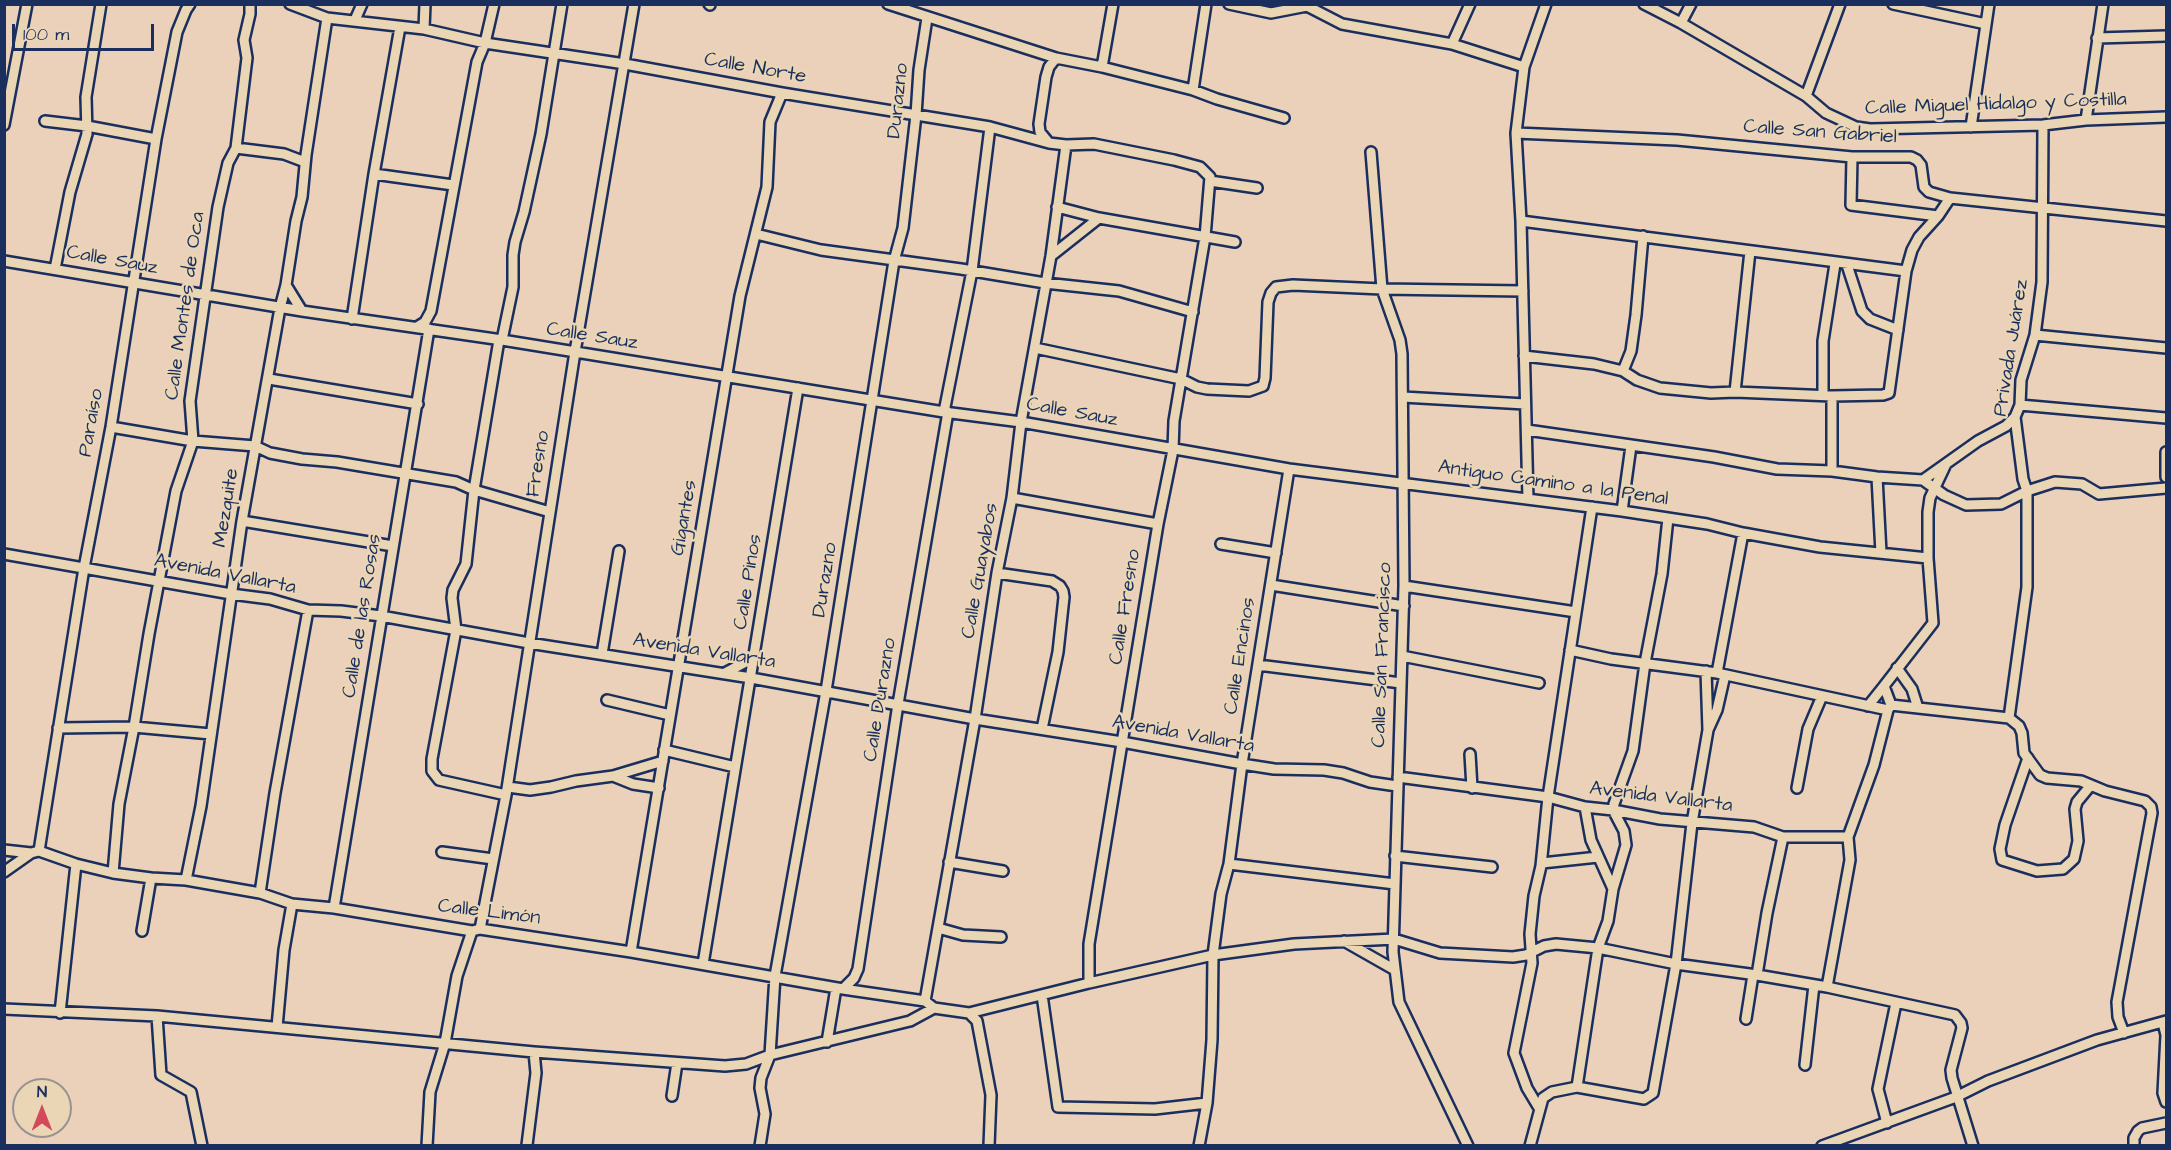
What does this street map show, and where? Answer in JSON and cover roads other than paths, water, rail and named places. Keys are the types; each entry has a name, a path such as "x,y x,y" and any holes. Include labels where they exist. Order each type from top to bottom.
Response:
{"street":[{"path":"4,124 27,4"},
{"path":"55,269 70,192 84,146 87,126 86,97 101,4"},
{"name":"Paraíso","path":"35,852 84,568 111,428 156,139 177,32 190,4"},
{"name":"Calle Montes de Oca","path":"113,873 119,804 159,580 176,491 193,441 190,401 223,183 228,163 237,147 247,58 244,40 250,4"},
{"name":"Calle Norte","path":"290,4 327,18 424,29 485,42 990,127 1066,146 1094,144 1200,167 1210,179 1257,188"},
{"path":"355,20 362,4"},
{"path":"424,29 425,4"},
{"path":"433,330 431,311 453,185 477,62 485,42 494,4"},
{"path":"562,4 541,134 515,242 513,287 474,490 466,564 453,590 456,630 432,759 432,771 439,780 507,791 530,790 613,776 663,761"},
{"name":"Fresno","path":"427,1146 430,1092 445,1043 457,976 476,930 494,859 507,791 575,352 634,4"},
{"path":"888,4 1056,58 1193,90 1284,118"},
{"path":"1101,67 1113,4"},
{"path":"1193,90 1206,4"},
{"path":"1229,4 1271,13 1308,5 1342,24 1452,44 1524,67"},
{"path":"1452,44 1470,4"},
{"path":"1528,499 1521,221 1516,133 1524,67 1546,4"},
{"name":"Calle Miguel Hidalgo y Costilla","path":"1644,4 1806,96 1826,113 1856,127 1870,129 2043,125 2086,120 2166,117"},
{"path":"1681,23 1691,4"},
{"path":"1806,96 1840,4"},
{"path":"1893,4 1986,24"},
{"path":"1971,127 1989,4"},
{"path":"2086,120 2103,4"},
{"name":"Mezquite","path":"186,880 201,806 242,521 302,197 305,162 327,18"},
{"name":"Durazno","path":"760,1146 765,1114 760,1088 761,1078 770,1055 775,976 826,691 894,261 903,228 919,70 927,18"},
{"path":"352,319 374,174 400,27"},
{"path":"2097,38 2166,36"},
{"path":"1049,143 1040,132 1040,124 1046,77 1049,67 1056,58"},
{"name":"Gigantes","path":"631,952 740,296 767,187 770,122 782,93"},
{"path":"45,121 156,139"},
{"path":"1020,136 1040,124"},
{"name":"Privada Juárez","path":"2009,718 2027,587 2027,491 2023,478 2015,417 2020,405 2021,380 2035,335 2042,282 2043,125"},
{"name":"Calle Durazno","path":"839,988 854,978 858,969 898,704 946,412 972,271 990,127"},
{"name":"Calle San Gabriel","path":"1516,133 1677,140 1852,157 1911,157 1921,165 1924,187 1929,192 1950,198 2166,221"},
{"name":"Calle Guayabos","path":"925,1002 975,719 997,573 1012,498 1022,422 1051,256 1066,146"},
{"path":"237,147 284,154 305,162"},
{"name":"Calle San Francisco","path":"1371,152 1382,289 1400,340 1402,354 1404,606 1395,856 1395,970 1399,1002 1468,1146"},
{"path":"1852,157 1851,205 1938,216"},
{"path":"374,174 453,185"},
{"name":"Calle Fresno","path":"1089,983 1089,944 1158,524 1173,450 1174,421 1193,312 1210,179"},
{"path":"1524,356 1594,364 1623,371 1637,380 1660,388 1711,393 1883,395 1889,393 1906,271 1912,250 1919,237 1938,216 1950,198"},
{"path":"1056,207 1099,218 1235,242"},
{"path":"1051,256 1099,218"},
{"path":"1521,221 1835,264 1906,271"},
{"path":"756,234 821,250 1045,283 1119,291 1193,312"},
{"path":"1623,371 1631,351 1643,236"},
{"path":"1735,392 1750,251"},
{"name":"Calle Sauz","path":"4,261 280,308 417,327 946,412 1022,422 1173,450"},
{"path":"1832,471 1822,341 1835,264"},
{"path":"1847,265 1862,311 1870,319 1898,330"},
{"path":"286,285 302,311"},
{"path":"1035,348 1181,379 1197,387 1249,391 1263,386 1268,302 1276,287 1293,285 1523,291"},
{"path":"417,327 425,321 431,311"},
{"name":"Calle de las Rosas","path":"334,908 405,474 433,330"},
{"path":"2035,335 2166,348"},
{"path":"269,379 418,404"},
{"name":"Calle Pinos","path":"703,964 752,678 798,388"},
{"path":"1403,397 1525,404"},
{"path":"2020,405 2166,418"},
{"path":"1923,480 1978,441 2006,426 2015,417"},
{"path":"111,428 193,441 255,446 270,453 302,459 456,482 474,490 550,513"},
{"path":"1527,430 1714,457 1777,469 1832,471 1923,480 1966,505 2001,504 2027,491 2055,482 2082,484 2099,494 2166,489"},
{"path":"1622,511 1630,446"},
{"name":"Antiguo Camino a la Penal","path":"1173,450 1289,469 1622,511 1820,547 1928,558"},
{"path":"2166,452 2166,477"},
{"path":"1868,706 1933,623 1928,558 1928,512 1930,498 1946,464"},
{"name":"Calle Encinos","path":"1199,1146 1207,1103 1212,1040 1213,955 1221,894 1229,864 1242,764 1289,469"},
{"path":"1877,477 1881,553"},
{"path":"1012,498 1158,524"},
{"path":"1539,1108 1527,1088 1515,1053 1532,963 1530,953 1534,897 1542,862 1548,797 1592,507"},
{"path":"1577,1087 1598,948 1608,921 1613,889 1626,845 1624,831 1613,810 1632,758 1645,663 1662,574 1668,518"},
{"path":"242,521 393,546"},
{"path":"1708,730 1717,710 1743,533"},
{"path":"1221,544 1276,553"},
{"path":"602,654 619,551"},
{"name":"Avenida Vallarta","path":"4,554 280,601 308,610 341,610 381,616 529,643 678,665 975,719 1274,769 1334,771 1370,782 1472,788 1548,797 1585,807 1692,823 1754,827 1784,837 1848,837"},
{"path":"997,573 1052,581 1060,586 1064,597 1058,652 1042,729"},
{"path":"1271,585 1404,606"},
{"path":"1404,586 1576,612"},
{"path":"260,894 275,793 308,610"},
{"path":"1570,650 1611,659 1706,671 1868,706 1918,708 2009,718 2019,726 2023,748 2037,772 2043,777 2076,780 2145,801 2152,810 2117,1002 2118,1017 2124,1033"},
{"path":"1402,656 1539,683"},
{"path":"725,674 755,657"},
{"path":"1258,665 1401,682"},
{"path":"1897,668 1912,689 1918,708"},
{"path":"1530,1146 1543,1098 1552,1092 1577,1087 1644,1099 1653,1094 1676,964 1692,823 1708,730 1706,671"},
{"path":"1827,987 1850,860 1848,837 1874,765 1890,708 1884,686"},
{"path":"1797,788 1808,729 1822,696"},
{"path":"607,700 670,715"},
{"path":"58,728 134,727 211,734"},
{"path":"664,750 735,767"},
{"path":"1470,754 1472,788"},
{"path":"2028,758 2005,825 2000,849 2002,860 2037,871 2063,869 2074,859 2078,841 2077,802 2091,785"},
{"path":"613,776 633,784 659,788"},
{"path":"1585,807 1591,840 1613,889"},
{"path":"1746,1019 1784,837"},
{"name":"Calle Limón","path":"4,850 35,852 113,873 186,880 260,894 292,904 334,908 631,952 925,1002 934,1008 969,1013"},
{"path":"4,872 35,852"},
{"path":"442,852 494,859"},
{"path":"1395,856 1492,867"},
{"path":"1542,862 1598,857"},
{"path":"950,862 1003,871"},
{"path":"60,1013 76,864"},
{"path":"1229,864 1395,884"},
{"path":"142,931 151,878"},
{"path":"277,1027 284,950 292,904"},
{"path":"938,928 963,935 1001,937"},
{"path":"969,1013 1213,955 1294,944 1394,939 1440,953 1513,957 1556,944 1598,948 1676,964 1827,987 1950,1014 1961,1023 1962,1028 1951,1070 1956,1097 1972,1146"},
{"path":"1344,941 1395,970"},
{"path":"858,969 860,983 865,993"},
{"path":"1805,1065 1814,985"},
{"path":"827,1042 839,988"},
{"path":"1042,995 1058,1107 1064,1109 1097,1106 1155,1109 1207,1103"},
{"path":"1887,1122 1878,1089 1896,1003"},
{"path":"4,1009 157,1016 534,1052 725,1066 746,1064 770,1055 910,1021 934,1008"},
{"path":"969,1013 977,1021 991,1095 989,1146"},
{"path":"157,1016 161,1075 191,1092 202,1146"},
{"path":"1821,1146 1956,1097 1988,1081 2097,1040 2164,1022 2166,1035 2163,1093 2166,1102"},
{"path":"528,1145 536,1073 534,1052"},
{"path":"672,1096 677,1063"},
{"path":"2134,1146 2134,1138 2142,1128 2166,1123"}]}
